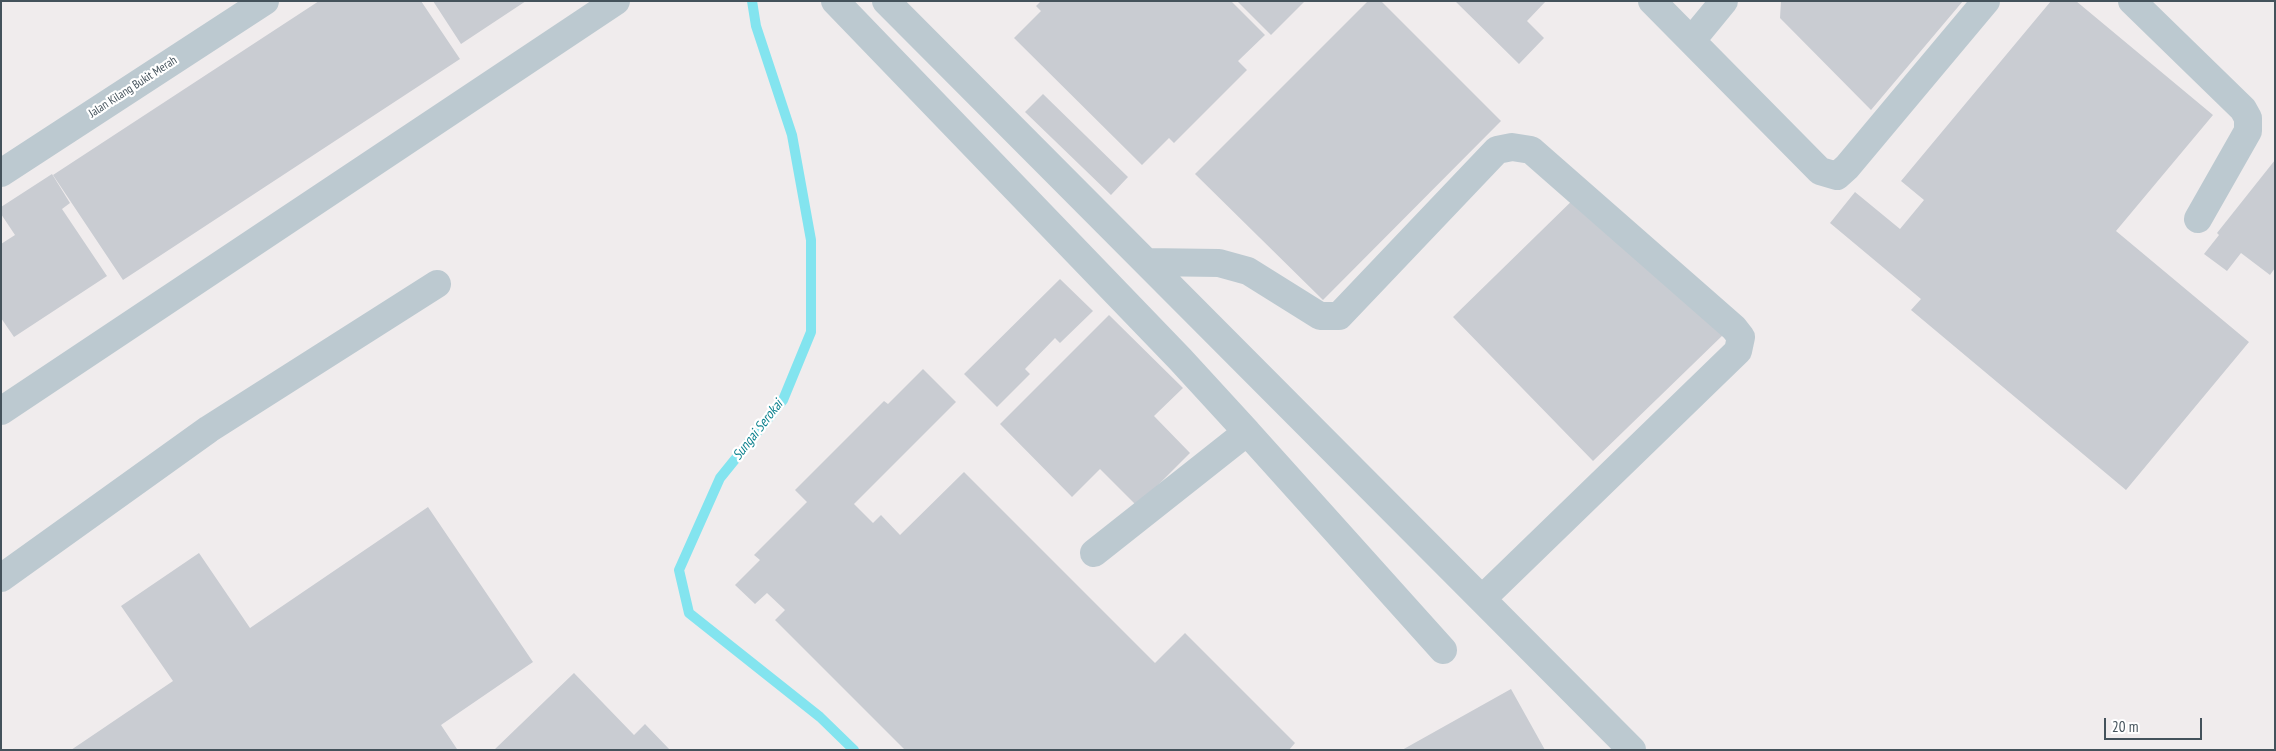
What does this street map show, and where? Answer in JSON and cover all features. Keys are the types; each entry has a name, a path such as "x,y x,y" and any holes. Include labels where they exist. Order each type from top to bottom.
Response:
{"street":[{"name":"Jalan Kilang Bukit Merah","path":"1,173 265,1"},
{"path":"1,411 616,1"},
{"path":"836,1 1180,359 1443,650"},
{"path":"886,1 1632,750"},
{"path":"1652,1 1820,171 1837,176 1847,167 1986,1"},
{"path":"1692,40 1724,1"},
{"path":"2132,1 2244,109 2248,118 2248,132 2198,219"},
{"path":"1146,262 1219,263 1248,271 1320,316 1339,316 1497,150 1512,147 1531,150 1734,328 1741,337 1738,351 1482,599"},
{"path":"1,578 209,429 437,284"},
{"path":"1094,553 1247,432"}],"building":[{"path":"319,1 421,1 460,59 123,280 53,175"},
{"path":"433,1 526,1 461,44"},
{"path":"1041,1 1231,1 1265,35 1238,61 1247,70 1174,143 1169,138 1142,165 1014,38 1041,11 1036,6"},
{"path":"1237,1 1305,1 1271,35"},
{"path":"1368,1 1381,1 1501,121 1323,300 1195,174"},
{"path":"1455,1 1546,1 1527,21 1544,38 1519,64"},
{"path":"1781,1 1963,1 1871,110 1780,18"},
{"path":"2051,1 2076,1 2213,115 2116,231 2249,342 2126,490 1911,310 1921,299 1830,223 1855,192 1900,229 1924,200 1901,181"},
{"path":"1043,94 1128,177 1111,195 1025,112"},
{"path":"2275,160 2275,268 2270,275 2241,253 2227,271 2204,254 2219,235 2217,233"},
{"path":"52,174 70,203 62,209 107,276 14,337 1,318 1,244 15,235 1,214 1,207"},
{"path":"1582,191 1723,335 1593,461 1453,317"},
{"path":"1060,279 1093,311 1060,343 1055,338 1025,369 1030,374 997,407 964,374"},
{"path":"1109,315 1183,388 1154,416 1190,453 1137,506 1100,469 1072,497 1000,424"},
{"path":"923,369 956,402 854,504 873,523 881,515 900,535 964,472 1155,663 1185,633 1295,743 1289,750 905,750 775,620 785,610 767,593 755,604 735,585 760,560 754,555 807,502 795,490 884,401 888,404"},
{"path":"428,507 533,662 441,725 457,749 71,750 173,681 121,606 199,553 250,628"},
{"path":"574,673 634,735 645,724 670,750 494,750"},
{"path":"1511,689 1545,750 1402,750"}],"waterway":[{"name":"Sungai Serokai","path":"752,1 756,26 792,135 811,240 811,332 783,400 720,478 679,570 689,613 820,717 854,750"}]}
